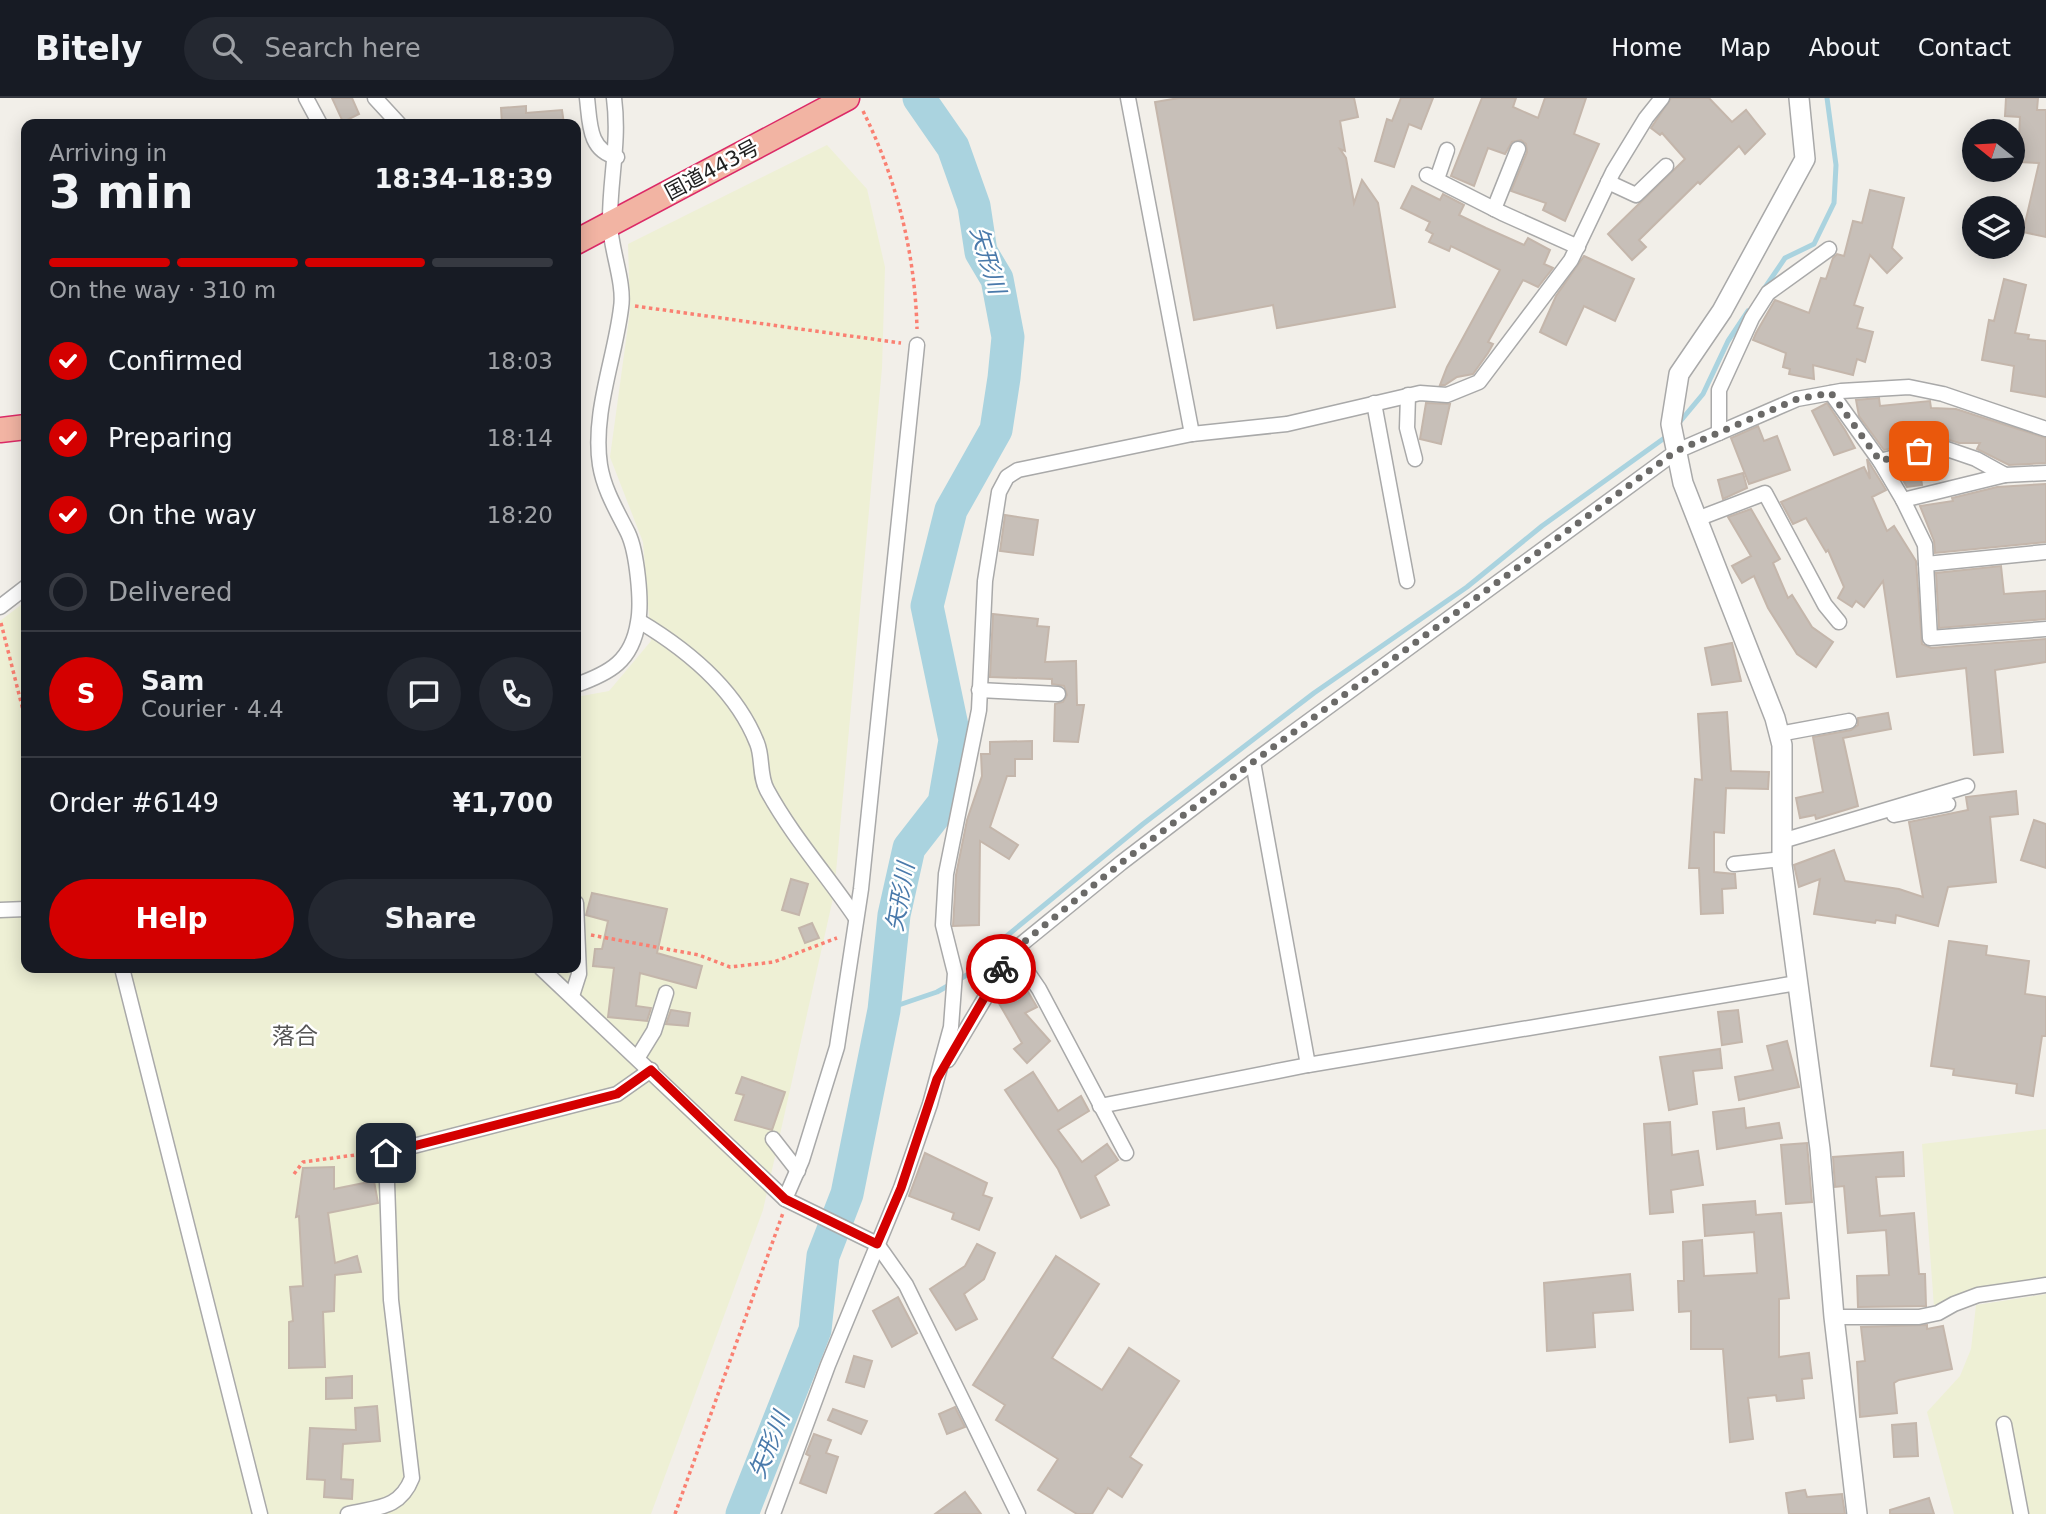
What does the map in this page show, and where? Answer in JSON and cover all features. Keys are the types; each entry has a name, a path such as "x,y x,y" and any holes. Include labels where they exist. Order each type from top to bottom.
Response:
{"highway":[{"name":"国道443号","path":"581,239 854,102"},
{"path":"0,430 21,428"}],"street":[{"path":"306,98 317,119"},
{"path":"375,98 394,119"},
{"path":"587,98 593,142 598,149 617,156"},
{"path":"581,683 608,674 628,653 639,621 635,555 604,483 599,464 603,409 622,305 610,223 618,128 614,98"},
{"path":"1128,98 1192,434"},
{"path":"773,1514 872,1241 901,1188 951,1027 955,973 943,925 946,874 979,710 985,581 999,492 1007,477 1018,470 1192,434 1287,424 1408,395 1447,395 1479,382 1500,359 1578,247 1608,182 1646,118 1662,98"},
{"path":"1799,98 1805,159 1722,311 1679,374 1671,424 1683,483 1782,745 1782,850 1820,1149 1833,1317 1857,1514"},
{"path":"1494,209 1518,149"},
{"path":"1447,150 1432,177 1578,247"},
{"path":"1608,182 1636,195 1666,166"},
{"path":"1720,433 1719,390 1752,317 1768,293 1829,249"},
{"path":"791,1202 798,1171 837,1047 855,923 917,345"},
{"path":"937,1079 1013,951 1121,863 1253,762 1676,451 1797,399 1831,393 1909,387 1943,394 2046,429"},
{"path":"1831,393 1880,461 1925,545 1930,638 2046,629"},
{"path":"1408,395 1408,428 1415,459"},
{"path":"1374,403 1407,581"},
{"path":"1880,461 1938,446 1976,459 2005,475"},
{"path":"1903,500 2005,475 2046,472"},
{"path":"1696,519 1766,493 1825,605 1839,622"},
{"path":"1926,564 2046,552"},
{"path":"0,607 21,591"},
{"path":"639,621 674,642 738,706 758,745 765,787 855,923"},
{"path":"979,690 1058,694"},
{"path":"1779,734 1849,721"},
{"path":"1253,762 1308,1066"},
{"path":"1782,850 1967,786"},
{"path":"1734,864 1894,815 1948,804"},
{"path":"0,910 21,909"},
{"path":"1013,951 1039,989 1126,1153"},
{"path":"123,973 260,1514"},
{"path":"547,973 791,1202 872,1241 906,1285 1018,1514"},
{"path":"572,996 579,973"},
{"path":"1100,1106 1308,1066 1797,983"},
{"path":"638,1057 654,1031 666,992"},
{"path":"348,1514 395,1503 406,1493 412,1478 391,1300 386,1153 617,1094 651,1070"},
{"path":"773,1139 798,1171"},
{"path":"1833,1317 1919,1317 1938,1313 1978,1295 2046,1285"},
{"path":"2004,1424 2021,1514"}],"path":[{"path":"622,305 917,345 915,284 891,173 879,141 854,102"},
{"path":"0,617 21,702"},
{"path":"581,934 603,936 699,955 730,967 774,962 830,943 855,923"},
{"path":"294,1174 303,1162 386,1153"},
{"path":"675,1514 791,1202"}],"green space":[{"path":"827,145 867,189 885,267 882,368 834,894 763,1210 651,1514 0,1514 0,621 21,605 21,973 581,973 581,696 609,691 651,641 643,542 610,457 630,311 628,244"},
{"path":"2046,1129 2046,1278 1973,1290 1934,1307 1922,1144"},
{"path":"2046,1294 2046,1514 1954,1514 1927,1412 1960,1376 1971,1349 1976,1305"}],"building":[{"path":"332,98 352,98 359,114 342,119"},
{"path":"1179,98 1354,98 1358,117 1340,121 1345,151 1340,149 1346,158 1354,203 1362,180 1378,203 1395,307 1277,328 1273,305 1194,320 1155,102"},
{"path":"1401,98 1433,98 1421,129 1409,124 1394,167 1375,161 1387,119 1392,121"},
{"path":"1482,98 1516,98 1513,107 1538,118 1545,98 1586,98 1574,134 1599,144 1565,221 1543,210 1546,203 1511,191 1527,152 1526,144 1521,140 1512,142 1505,154 1488,148 1474,186 1451,176"},
{"path":"1671,98 1709,98 1732,122 1746,110 1765,134 1745,154 1739,146 1700,184 1698,182 1639,240 1646,247 1632,260 1608,234 1685,159 1662,133 1660,135 1651,128"},
{"path":"2006,98 2038,98 2037,110 2046,110 2046,237 2025,232 2039,163 2025,162 2025,119 2005,116"},
{"path":"526,106 526,113 562,110 563,119 502,119 501,108"},
{"path":"1412,186 1440,200 1443,194 1464,205 1459,215 1486,228 1524,245 1528,238 1550,250 1544,264 1553,268 1538,287 1523,280 1488,342 1493,344 1473,374 1457,377 1445,385 1440,385 1447,367 1500,270 1451,246 1449,251 1429,242 1433,234 1426,230 1430,222 1401,208"},
{"path":"1870,190 1904,198 1892,248 1902,258 1887,273 1870,255 1854,305 1863,308 1857,328 1873,332 1865,362 1857,359 1853,375 1813,365 1814,379 1789,374 1790,369 1783,367 1786,353 1753,340 1756,333 1775,300 1809,313 1821,278 1826,279 1833,258 1837,254 1844,256 1853,221 1862,223"},
{"path":"1584,256 1634,279 1615,321 1584,306 1566,345 1540,332 1556,296"},
{"path":"2004,279 2026,285 2015,333 2029,335 2028,339 2046,341 2046,397 2011,391 2014,366 1982,360 1989,320 1994,321"},
{"path":"1879,398 1880,406 1930,401 1931,408 1956,409 2046,438 2046,463 2009,465 1977,449 1980,443 1959,443 1940,437 1884,450 1859,416 1856,400"},
{"path":"1426,403 1450,404 1441,444 1420,439"},
{"path":"1827,403 1855,448 1834,455 1812,411"},
{"path":"1758,426 1764,441 1777,436 1790,470 1749,484 1731,438"},
{"path":"1867,459 1886,490 1872,497 1887,531 1894,526 1916,561 1922,644 1931,648 2046,639 2046,662 1995,670 2003,752 1974,755 1966,668 1897,677 1883,581 1864,607 1856,601 1852,607 1838,598 1844,587 1828,550 1826,552 1806,518 1793,524 1781,502 1864,467 1870,479"},
{"path":"1918,461 1922,485 1907,487 1895,467"},
{"path":"1743,473 1747,488 1723,499 1718,480"},
{"path":"2046,484 2046,542 1935,553 1934,541 1920,506 1953,501 1952,498 1997,487"},
{"path":"1751,509 1780,559 1773,563 1788,598 1792,595 1812,627 1833,642 1816,667 1797,654 1768,608 1754,576 1742,583 1732,566 1751,556 1728,517"},
{"path":"1005,515 1038,520 1033,555 1000,551"},
{"path":"2001,566 2004,594 2046,591 2046,619 1939,628 1936,573"},
{"path":"993,614 1038,619 1037,626 1049,627 1045,662 1076,661 1077,705 1084,705 1078,742 1054,741 1055,704 1063,702 1067,695 1064,686 1052,684 1052,679 990,677"},
{"path":"1732,643 1741,681 1712,685 1705,648"},
{"path":"1727,712 1731,771 1769,772 1768,789 1726,788 1724,833 1714,832 1714,872 1735,874 1736,888 1722,889 1723,913 1701,914 1699,868 1689,868 1695,779 1702,780 1698,714"},
{"path":"1888,713 1891,729 1843,738 1858,806 1816,819 1815,815 1800,818 1796,798 1823,792 1813,737 1851,730 1858,725 1858,718"},
{"path":"1032,741 1032,759 1015,759 1015,776 1007,776 990,827 1018,845 1009,859 980,841 979,925 953,926 956,875 967,820 982,776 981,754 990,754 990,742"},
{"path":"2016,791 2018,814 1990,817 1996,882 1948,887 1938,926 1896,915 1895,923 1876,920 1875,923 1814,914 1820,879 1799,887 1794,865 1834,850 1845,881 1899,889 1923,897 1909,822 1968,810 1966,797"},
{"path":"2034,820 2046,824 2046,868 2021,860"},
{"path":"791,879 808,884 799,915 782,910"},
{"path":"592,893 667,909 657,953 702,966 696,988 640,973 636,1006 651,1008 647,1021 608,1017 614,968 593,966 595,949 602,949 608,921 586,915"},
{"path":"812,923 819,938 805,943 799,928"},
{"path":"1949,941 1987,946 1986,955 2029,961 2025,994 2046,997 2046,1036 2042,1036 2033,1096 2016,1093 2017,1084 1953,1075 1954,1069 1931,1066"},
{"path":"1024,985 1037,1007 1025,1013 1050,1041 1027,1063 1014,1049 1022,1043 997,1000"},
{"path":"671,1010 690,1013 688,1026 666,1024"},
{"path":"1738,1010 1742,1042 1722,1045 1718,1012"},
{"path":"1787,1041 1799,1087 1739,1100 1735,1077 1773,1070 1767,1046"},
{"path":"1720,1049 1722,1068 1693,1071 1697,1104 1669,1110 1660,1057"},
{"path":"1033,1072 1058,1111 1081,1096 1089,1111 1058,1130 1082,1162 1107,1144 1118,1160 1095,1176 1109,1205 1081,1218 1058,1169 1005,1090"},
{"path":"742,1077 785,1092 772,1130 735,1120 744,1095 736,1093"},
{"path":"1744,1108 1746,1128 1779,1123 1782,1138 1717,1149 1713,1112"},
{"path":"1670,1122 1672,1155 1698,1151 1703,1185 1671,1190 1673,1212 1650,1214 1644,1124"},
{"path":"1807,1143 1812,1202 1786,1204 1781,1145"},
{"path":"1903,1152 1904,1176 1876,1177 1880,1216 1914,1213 1919,1274 1925,1274 1926,1306 1858,1307 1857,1276 1889,1275 1886,1230 1848,1233 1844,1186 1835,1187 1833,1157"},
{"path":"925,1153 987,1183 983,1195 992,1198 979,1230 952,1219 954,1213 909,1196"},
{"path":"334,1167 334,1189 374,1181 378,1203 328,1213 335,1263 357,1256 361,1272 335,1275 334,1311 323,1312 325,1367 289,1368 289,1322 293,1321 290,1287 303,1286 299,1216 296,1217 303,1168"},
{"path":"1755,1201 1756,1215 1781,1213 1789,1298 1779,1299 1779,1357 1809,1353 1812,1378 1802,1379 1804,1398 1777,1401 1776,1395 1748,1398 1753,1439 1730,1442 1723,1349 1691,1349 1691,1311 1679,1312 1678,1281 1684,1281 1683,1242 1702,1240 1704,1276 1757,1273 1754,1232 1705,1236 1703,1205"},
{"path":"977,1244 995,1253 984,1279 964,1294 977,1319 956,1330 930,1289 965,1266"},
{"path":"1056,1256 1099,1284 1052,1358 1102,1390 1129,1348 1179,1381 1130,1457 1142,1465 1122,1497 1108,1488 1092,1514 1077,1514 1038,1490 1058,1459 996,1420 1005,1405 973,1385"},
{"path":"1630,1274 1633,1310 1593,1313 1595,1347 1547,1351 1544,1283"},
{"path":"898,1297 917,1333 892,1347 873,1311"},
{"path":"1927,1325 1927,1329 1943,1326 1952,1369 1899,1380 1894,1383 1897,1413 1860,1417 1857,1362 1865,1361 1861,1327"},
{"path":"854,1356 872,1361 864,1387 846,1382"},
{"path":"352,1376 352,1398 326,1399 326,1378"},
{"path":"377,1406 380,1441 343,1444 341,1479 353,1480 352,1499 324,1497 325,1480 307,1479 310,1428 356,1430 355,1408"},
{"path":"955,1407 965,1427 947,1434 939,1414"},
{"path":"833,1409 867,1421 861,1434 828,1420"},
{"path":"1916,1423 1918,1456 1894,1457 1892,1425"},
{"path":"814,1434 831,1440 826,1453 838,1457 826,1493 800,1483 810,1456 806,1454"},
{"path":"1805,1490 1807,1497 1842,1494 1845,1514 1789,1514 1786,1493"},
{"path":"965,1492 981,1514 935,1514"},
{"path":"1929,1498 1934,1514 1890,1514 1890,1510"}],"waterway":[{"name":"矢形川","path":"742,1514 815,1330 823,1256 847,1194 884,1010 894,915 909,848 944,803 955,740 927,606 951,510 996,430 1004,378 1008,337 997,279 981,252 974,206 953,147 919,98"},
{"path":"1762,292 1785,258 1814,244 1834,203 1836,165 1827,98"},
{"path":"1678,424 1703,394 1728,341 1748,311"},
{"path":"884,1010 937,992 979,968 1003,939 1143,824 1314,693 1467,587 1542,526 1670,434"}],"way so far":[{"path":"1001,969 1013,951 1121,863 1253,762 1676,451 1797,399 1831,393 1880,461 1919,451"}],"district":[{"name":"落合","path":"295,1036"}],"route":[{"path":"386,1153 483,1131 617,1094 651,1070 785,1199 877,1244 901,1188 937,1079 1001,969"}]}
